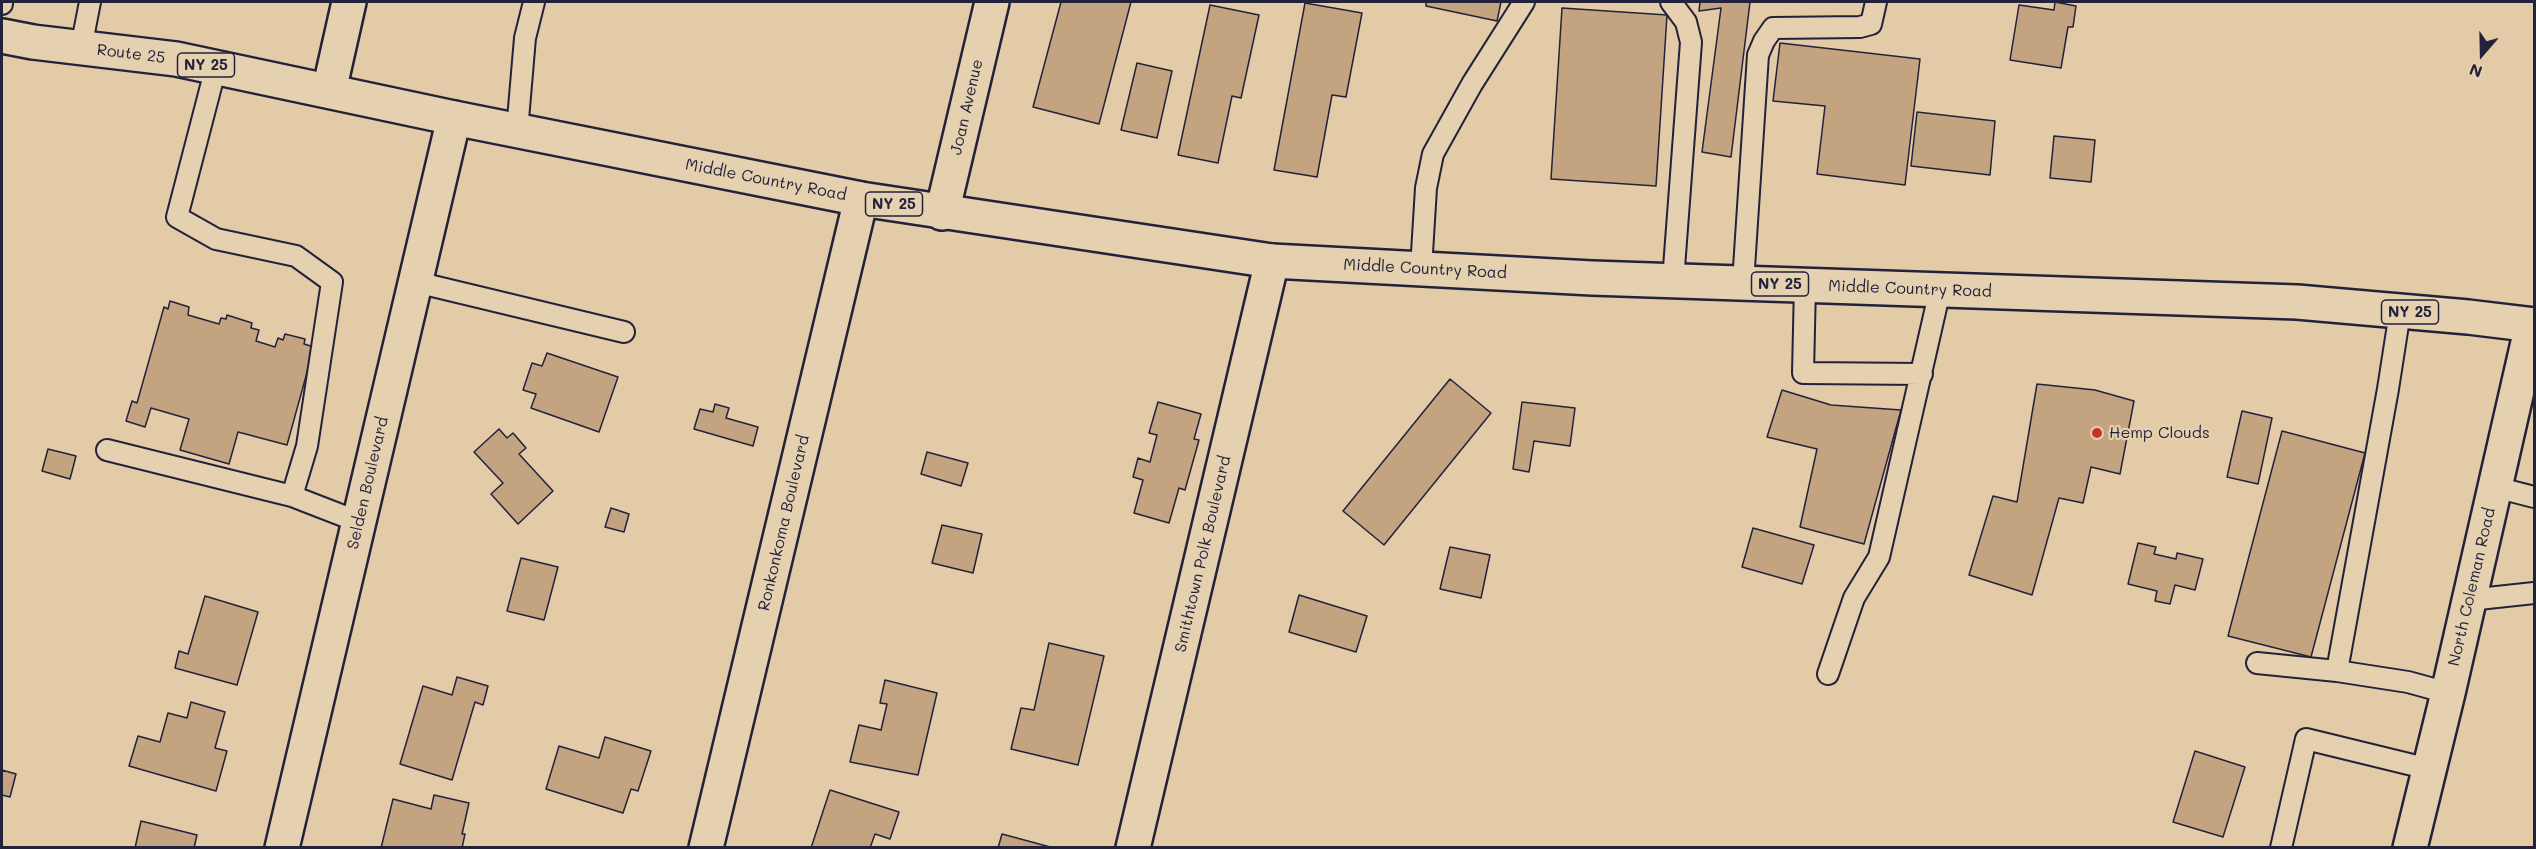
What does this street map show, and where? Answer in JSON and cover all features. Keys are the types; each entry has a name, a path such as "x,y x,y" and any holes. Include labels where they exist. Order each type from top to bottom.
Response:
{"street":[{"path":"329,91 349,2"},
{"name":"Joan Avenue","path":"942,213 992,2"},
{"name":"Route 25","path":"2,36 176,59 329,91"},
{"name":"Middle Country Road","path":"329,91 861,199 1272,261 1673,281 2297,302 2534,322"},
{"name":"Selden Boulevard","path":"282,848 454,118"},
{"name":"Ronkonkoma Boulevard","path":"706,848 861,199"},
{"name":"Smithtown Polk Boulevard","path":"1133,848 1272,261"},
{"name":"North Coleman Road","path":"2410,848 2534,322"}],"lane":[{"path":"81,48 90,2"},
{"path":"1421,269 1425,188 1433,154 1456,112 1524,2"},
{"path":"1671,2 1686,22 1691,42 1673,281"},
{"path":"1743,283 1758,55 1764,41 1773,28 1860,27 1871,24 1876,2"},
{"path":"517,131 525,38 533,5"},
{"path":"216,67 177,217 216,239 296,256 332,282 307,446 292,496"},
{"path":"416,282 624,332"},
{"path":"1805,285 1803,373 1922,374"},
{"path":"1828,674 1854,598 1879,557 1940,290"},
{"path":"2337,671 2400,312"},
{"path":"107,450 292,496 359,522"},
{"path":"2495,488 2535,497"},
{"path":"2469,600 2535,593"},
{"path":"2257,663 2337,671 2408,682 2448,693"},
{"path":"2281,848 2306,739 2429,769"}],"building":[{"path":"1061,2 1131,2 1099,124 1033,107"},
{"path":"1426,2 1501,2 1497,21 1426,6"},
{"path":"1700,2 1750,2 1731,157 1702,152 1721,8 1699,11"},
{"path":"2055,2 2076,6 2073,27 2068,27 2061,68 2010,60 2019,5 2054,10"},
{"path":"1305,3 1362,13 1346,97 1332,95 1317,177 1274,170"},
{"path":"1210,5 1259,15 1241,98 1232,96 1218,163 1178,155"},
{"path":"1562,8 1667,15 1656,186 1551,179"},
{"path":"1780,43 1920,59 1905,185 1817,174 1825,106 1773,101"},
{"path":"1137,63 1172,71 1157,138 1121,130"},
{"path":"1917,112 1995,121 1990,175 1911,166"},
{"path":"2054,136 2095,140 2091,182 2050,178"},
{"path":"170,301 189,307 188,315 219,324 221,318 226,319 227,315 252,323 251,328 259,330 256,341 275,347 278,338 283,340 285,334 305,339 304,344 314,347 287,445 238,432 229,464 180,450 189,419 151,408 145,427 126,421 132,401 137,403 164,307 168,309"},
{"path":"547,353 618,377 599,432 531,408 536,394 523,390 532,363 542,366"},
{"path":"1450,379 1491,413 1384,545 1343,511"},
{"path":"2037,384 2095,390 2134,401 2120,474 2091,467 2083,503 2059,498 2032,595 1969,575 1993,496 2017,502"},
{"path":"1782,390 1831,405 1901,410 1864,544 1800,527 1817,449 1767,437"},
{"path":"1158,402 1201,414 1194,439 1199,440 1185,490 1179,488 1169,523 1134,513 1143,480 1133,477 1138,458 1150,462 1157,435 1149,433"},
{"path":"1522,402 1575,408 1570,446 1534,441 1529,472 1513,469"},
{"path":"715,404 729,408 726,418 758,427 753,446 694,429 700,409 713,412"},
{"path":"2242,411 2272,418 2258,484 2227,477"},
{"path":"499,429 507,438 513,433 526,448 519,454 553,491 518,524 491,494 503,483 474,452"},
{"path":"2282,431 2365,453 2311,657 2228,636"},
{"path":"48,449 76,456 70,479 42,471"},
{"path":"927,452 968,463 961,486 921,474"},
{"path":"611,508 629,514 624,532 605,527"},
{"path":"942,525 982,534 973,573 932,563"},
{"path":"1753,528 1814,545 1802,584 1742,567"},
{"path":"2138,543 2156,547 2154,554 2176,559 2177,553 2203,559 2195,590 2175,585 2170,604 2155,601 2157,591 2128,584"},
{"path":"1450,547 1490,555 1481,598 1440,589"},
{"path":"521,558 558,567 544,620 507,611"},
{"path":"1299,595 1367,616 1356,652 1289,632"},
{"path":"205,596 258,612 237,685 175,668 179,651 188,654"},
{"path":"1049,643 1104,656 1078,765 1011,749 1021,708 1034,710"},
{"path":"457,677 488,686 483,705 475,702 452,780 400,764 423,686 452,695"},
{"path":"885,680 937,693 918,775 850,762 859,725 881,730 887,704 880,703"},
{"path":"191,702 225,712 215,748 227,751 216,791 129,766 138,736 160,742 168,713 187,718"},
{"path":"605,737 651,751 638,791 631,789 623,813 546,789 559,746 599,758"},
{"path":"2195,751 2245,767 2223,837 2173,822"},
{"path":"2,770 16,774 10,797 2,795"},
{"path":"830,790 899,812 890,839 875,834 870,848 811,848"},
{"path":"434,795 469,803 462,834 465,834 462,848 381,848 393,799 431,809"},
{"path":"141,821 197,835 194,848 135,848"},
{"path":"1002,834 1054,848 998,848"}],"place":[{"name":"Hemp Clouds","path":"2097,433"}]}
